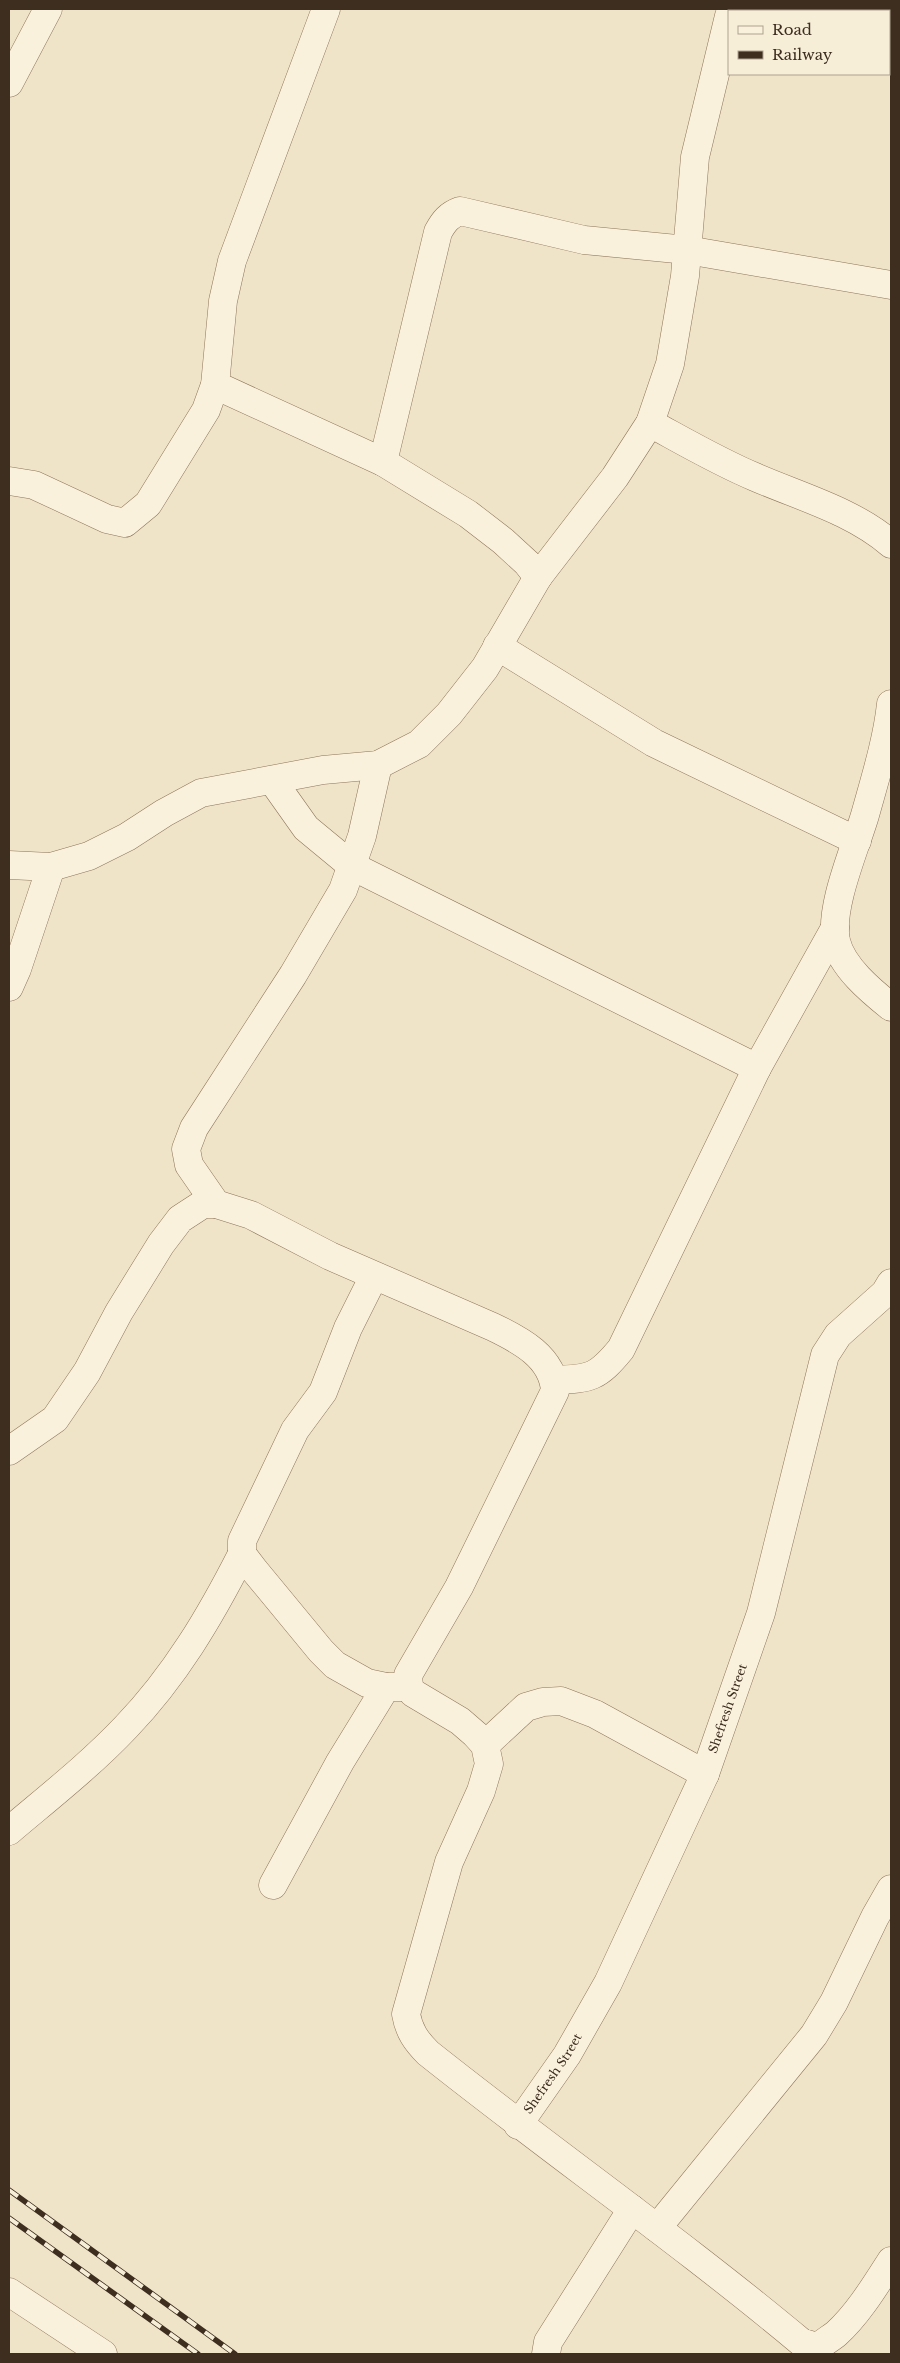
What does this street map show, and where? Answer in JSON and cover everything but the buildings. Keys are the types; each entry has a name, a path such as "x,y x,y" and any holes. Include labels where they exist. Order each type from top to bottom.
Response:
{"street":[{"path":"9,83 48,9"},
{"path":"9,481 34,485 107,519 125,523 148,504 206,410 215,385 223,301 232,261 326,9"},
{"path":"9,865 51,867 89,856 201,794 323,770 378,765 419,744 455,706 485,668 538,577 615,477 650,423 670,364 685,276 695,157 728,20"},
{"path":"382,462 438,232 451,214 460,211 584,240 687,250 891,285"},
{"path":"215,385 382,462 468,514 503,541 527,563 538,577"},
{"path":"650,423 753,476 868,527 891,544"},
{"path":"497,646 654,743 857,841"},
{"path":"891,704 889,723 837,906 835,928 836,943 854,973 891,1007"},
{"path":"216,1204 189,1165 186,1149 194,1128 293,975 343,890 362,836 378,765"},
{"path":"272,780 306,828 352,866 758,1068"},
{"path":"9,987 17,969 51,867"},
{"path":"555,1380 577,1379 595,1375 608,1366 621,1349 758,1068 835,928"},
{"path":"9,1451 55,1419 87,1372 119,1312 161,1244 180,1219 203,1204 216,1204 251,1215 374,1276 518,1339 535,1352 548,1367 555,1380 555,1392 545,1416 459,1587 408,1675 340,1762 274,1886"},
{"path":"9,1831 91,1762 127,1727 187,1652 214,1610 242,1554 242,1542 290,1438 323,1392 348,1328 374,1276"},
{"name":"Shefresh Street","path":"518,2125 567,2055 608,1983 705,1774 760,1613 825,1355 838,1335 885,1293 891,1283"},
{"path":"242,1554 276,1598 335,1665 366,1682 397,1687 421,1699 460,1721 485,1745 489,1764 482,1791 449,1862 406,2014 408,2027 417,2043 518,2125 657,2228 801,2342 814,2350 836,2334 863,2302 891,2261"},
{"path":"485,1745 526,1707 543,1702 561,1701 595,1714 705,1774"},
{"path":"657,2228 814,2035 834,2002 875,1917 891,1889"},
{"path":"546,2354 548,2342 632,2209"},
{"path":"9,2292 103,2354"}],"railway":[{"path":"9,2190 235,2354"},
{"path":"9,2218 198,2354"}]}
